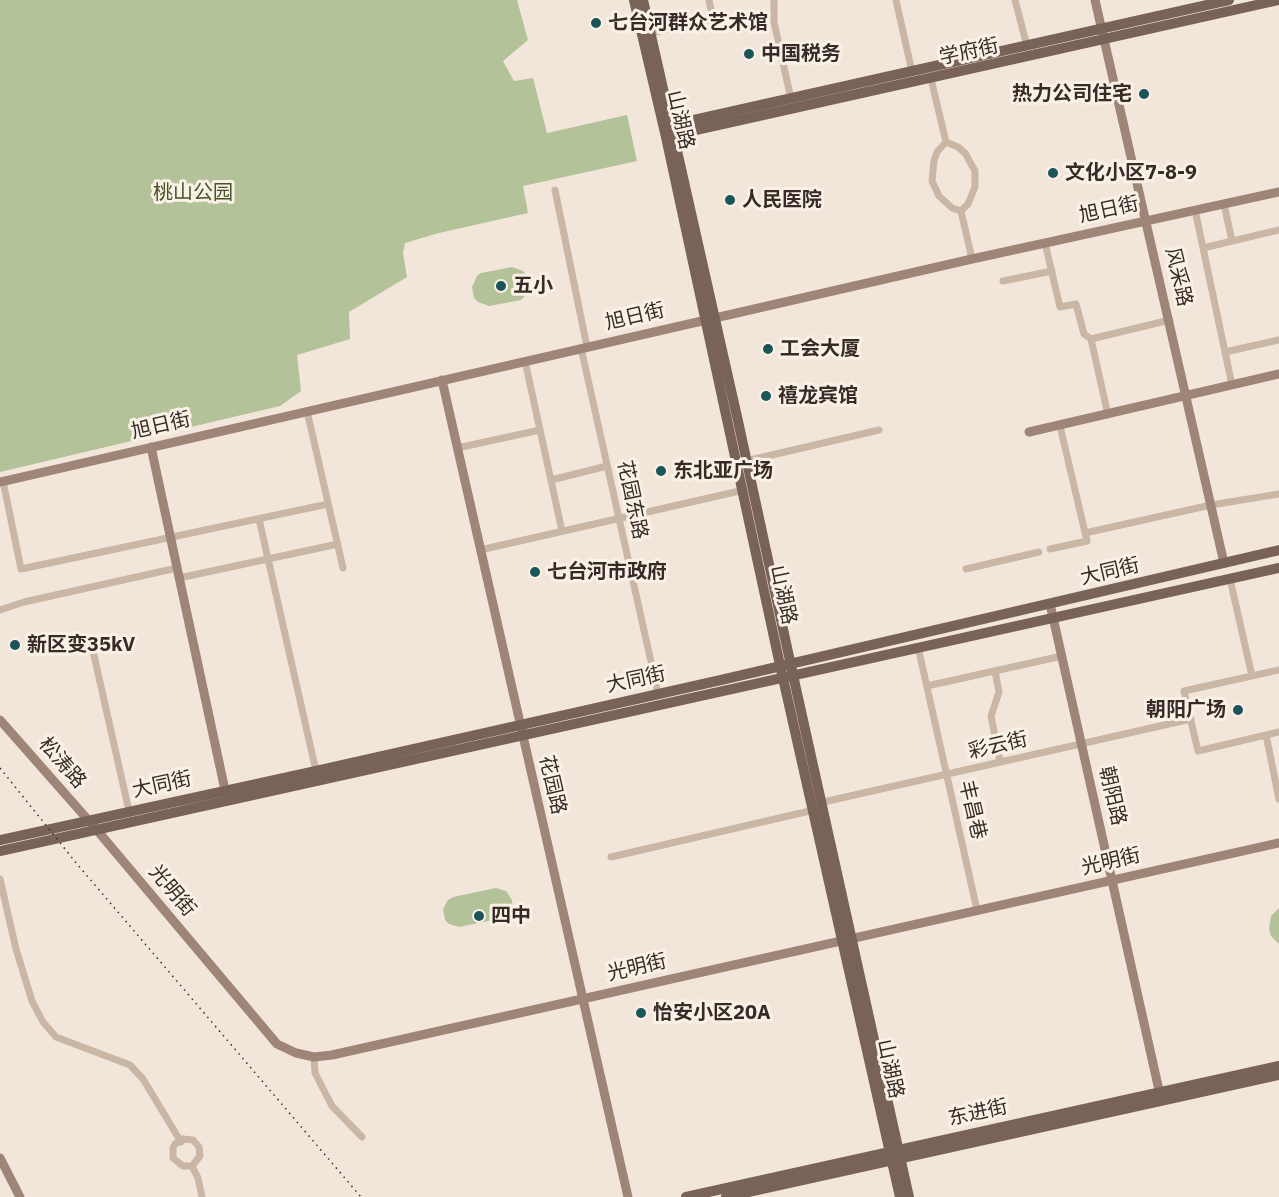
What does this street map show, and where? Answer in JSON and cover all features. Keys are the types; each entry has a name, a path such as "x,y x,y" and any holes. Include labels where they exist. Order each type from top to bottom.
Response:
{"main road":[{"name":"山湖路","path":"634,0 668,131 710,318 816,806 848,939 895,1155 900,1197"},
{"name":"山湖路","path":"643,0 668,131"},
{"name":"风采路","path":"1095,0 1224,563"},
{"name":"学府街","path":"668,131 791,99 931,79 1104,34 1180,5 1228,0"},
{"name":"学府街","path":"668,131 876,86 912,72 1027,46 1104,34 1279,0"},
{"name":"旭日街","path":"2,482 710,318 1147,220 1279,193"},
{"name":"山湖路","path":"710,318 746,461 747,489"},
{"path":"1029,432 1279,374"},
{"name":"花园路","path":"442,380 628,1197"},
{"path":"151,447 225,790"},
{"name":"大同街","path":"0,840 316,771 1279,550"},
{"name":"大同街","path":"0,851 1279,568"},
{"name":"朝阳路","path":"1050,604 1160,1097"},
{"name":"松涛路","path":"0,720 96,829"},
{"name":"光明街","path":"96,829 277,1044 296,1053 314,1057 332,1055 1279,843"},
{"name":"东进街","path":"1160,1097 1279,1066"},
{"name":"东进街","path":"686,1197 895,1155 1160,1097 1279,1075"},
{"name":"山湖路","path":"895,1155 909,1197"},
{"name":"东进街","path":"726,1197 895,1155"},
{"path":"0,1158 20,1197"}],"street":[{"path":"651,33 713,19 709,0"},
{"path":"774,0 774,22 791,99"},
{"path":"896,0 912,72"},
{"path":"1015,0 1027,46"},
{"path":"931,79 946,142"},
{"path":"946,142 965,153 975,171 975,187 968,204 961,211"},
{"path":"946,142 937,152 934,160 932,181 939,196 952,208 961,211"},
{"name":"花园东路","path":"555,190 607,466 658,693"},
{"path":"1224,204 1232,241"},
{"path":"1195,210 1232,386"},
{"path":"961,211 972,259"},
{"path":"1203,248 1279,230"},
{"path":"1045,243 1060,307 1076,304 1084,334 1091,339 1108,415"},
{"path":"1003,281 1052,271"},
{"path":"1091,339 1170,320"},
{"path":"1225,352 1279,340"},
{"path":"525,361 562,531"},
{"path":"307,411 343,568"},
{"path":"1050,549 1087,541 1060,426"},
{"path":"457,448 540,430"},
{"path":"746,461 879,430"},
{"path":"551,480 607,466"},
{"path":"2,482 21,569 328,504"},
{"path":"480,550 747,489"},
{"path":"1085,533 1211,505 1279,494"},
{"path":"259,519 316,771"},
{"path":"179,578 338,544"},
{"path":"966,569 1039,552"},
{"path":"0,610 24,602 177,568"},
{"path":"1230,579 1252,676"},
{"path":"92,642 129,811"},
{"name":"丰昌巷","path":"918,647 977,910"},
{"path":"927,686 1062,656"},
{"path":"1279,670 1184,691 1197,751 1279,732"},
{"path":"995,671 999,692 991,716 1000,762"},
{"name":"彩云街","path":"611,857 947,774 1191,719"},
{"path":"1266,735 1279,799"},
{"path":"0,879 16,949 32,1001 43,1023 56,1037 130,1065 143,1079 181,1142"},
{"path":"314,1057 315,1073 332,1106 362,1137"},
{"path":"183,1139 193,1140 200,1147 200,1156 192,1166 179,1165 173,1158 175,1144 183,1139"},
{"path":"192,1166 198,1178 202,1197"}],"green space":[{"name":"桃山公园","path":"0,0 517,0 528,40 503,61 514,81 533,78 547,133 627,115 637,161 523,186 528,213 405,243 403,253 407,277 349,312 350,339 297,355 301,391 280,406 0,472"},
{"name":"五小","path":"512,267 523,271 530,280 529,292 521,300 489,306 474,298 472,287 477,276 481,273"},
{"path":"496,888 506,891 512,900 511,911 503,918 459,927 445,920 443,909 448,900"},
{"path":"1279,908 1279,944 1271,936 1269,929 1271,916"}],"railway":[{"path":"0,768 77,864 361,1197"}],"place":[{"name":"七台河群众艺术馆","path":"596,23"},
{"name":"中国税务","path":"749,54"},
{"name":"热力公司住宅","path":"1144,94"},
{"name":"文化小区7-8-9","path":"1053,173"},
{"name":"人民医院","path":"730,200"},
{"name":"五小","path":"501,286"},
{"name":"工会大厦","path":"768,349"},
{"name":"禧龙宾馆","path":"766,396"},
{"name":"东北亚广场","path":"661,471"},
{"name":"七台河市政府","path":"535,572"},
{"name":"新区变35kV","path":"15,645"},
{"name":"朝阳广场","path":"1238,710"},
{"name":"四中","path":"479,916"},
{"name":"怡安小区20A","path":"641,1013"}]}
